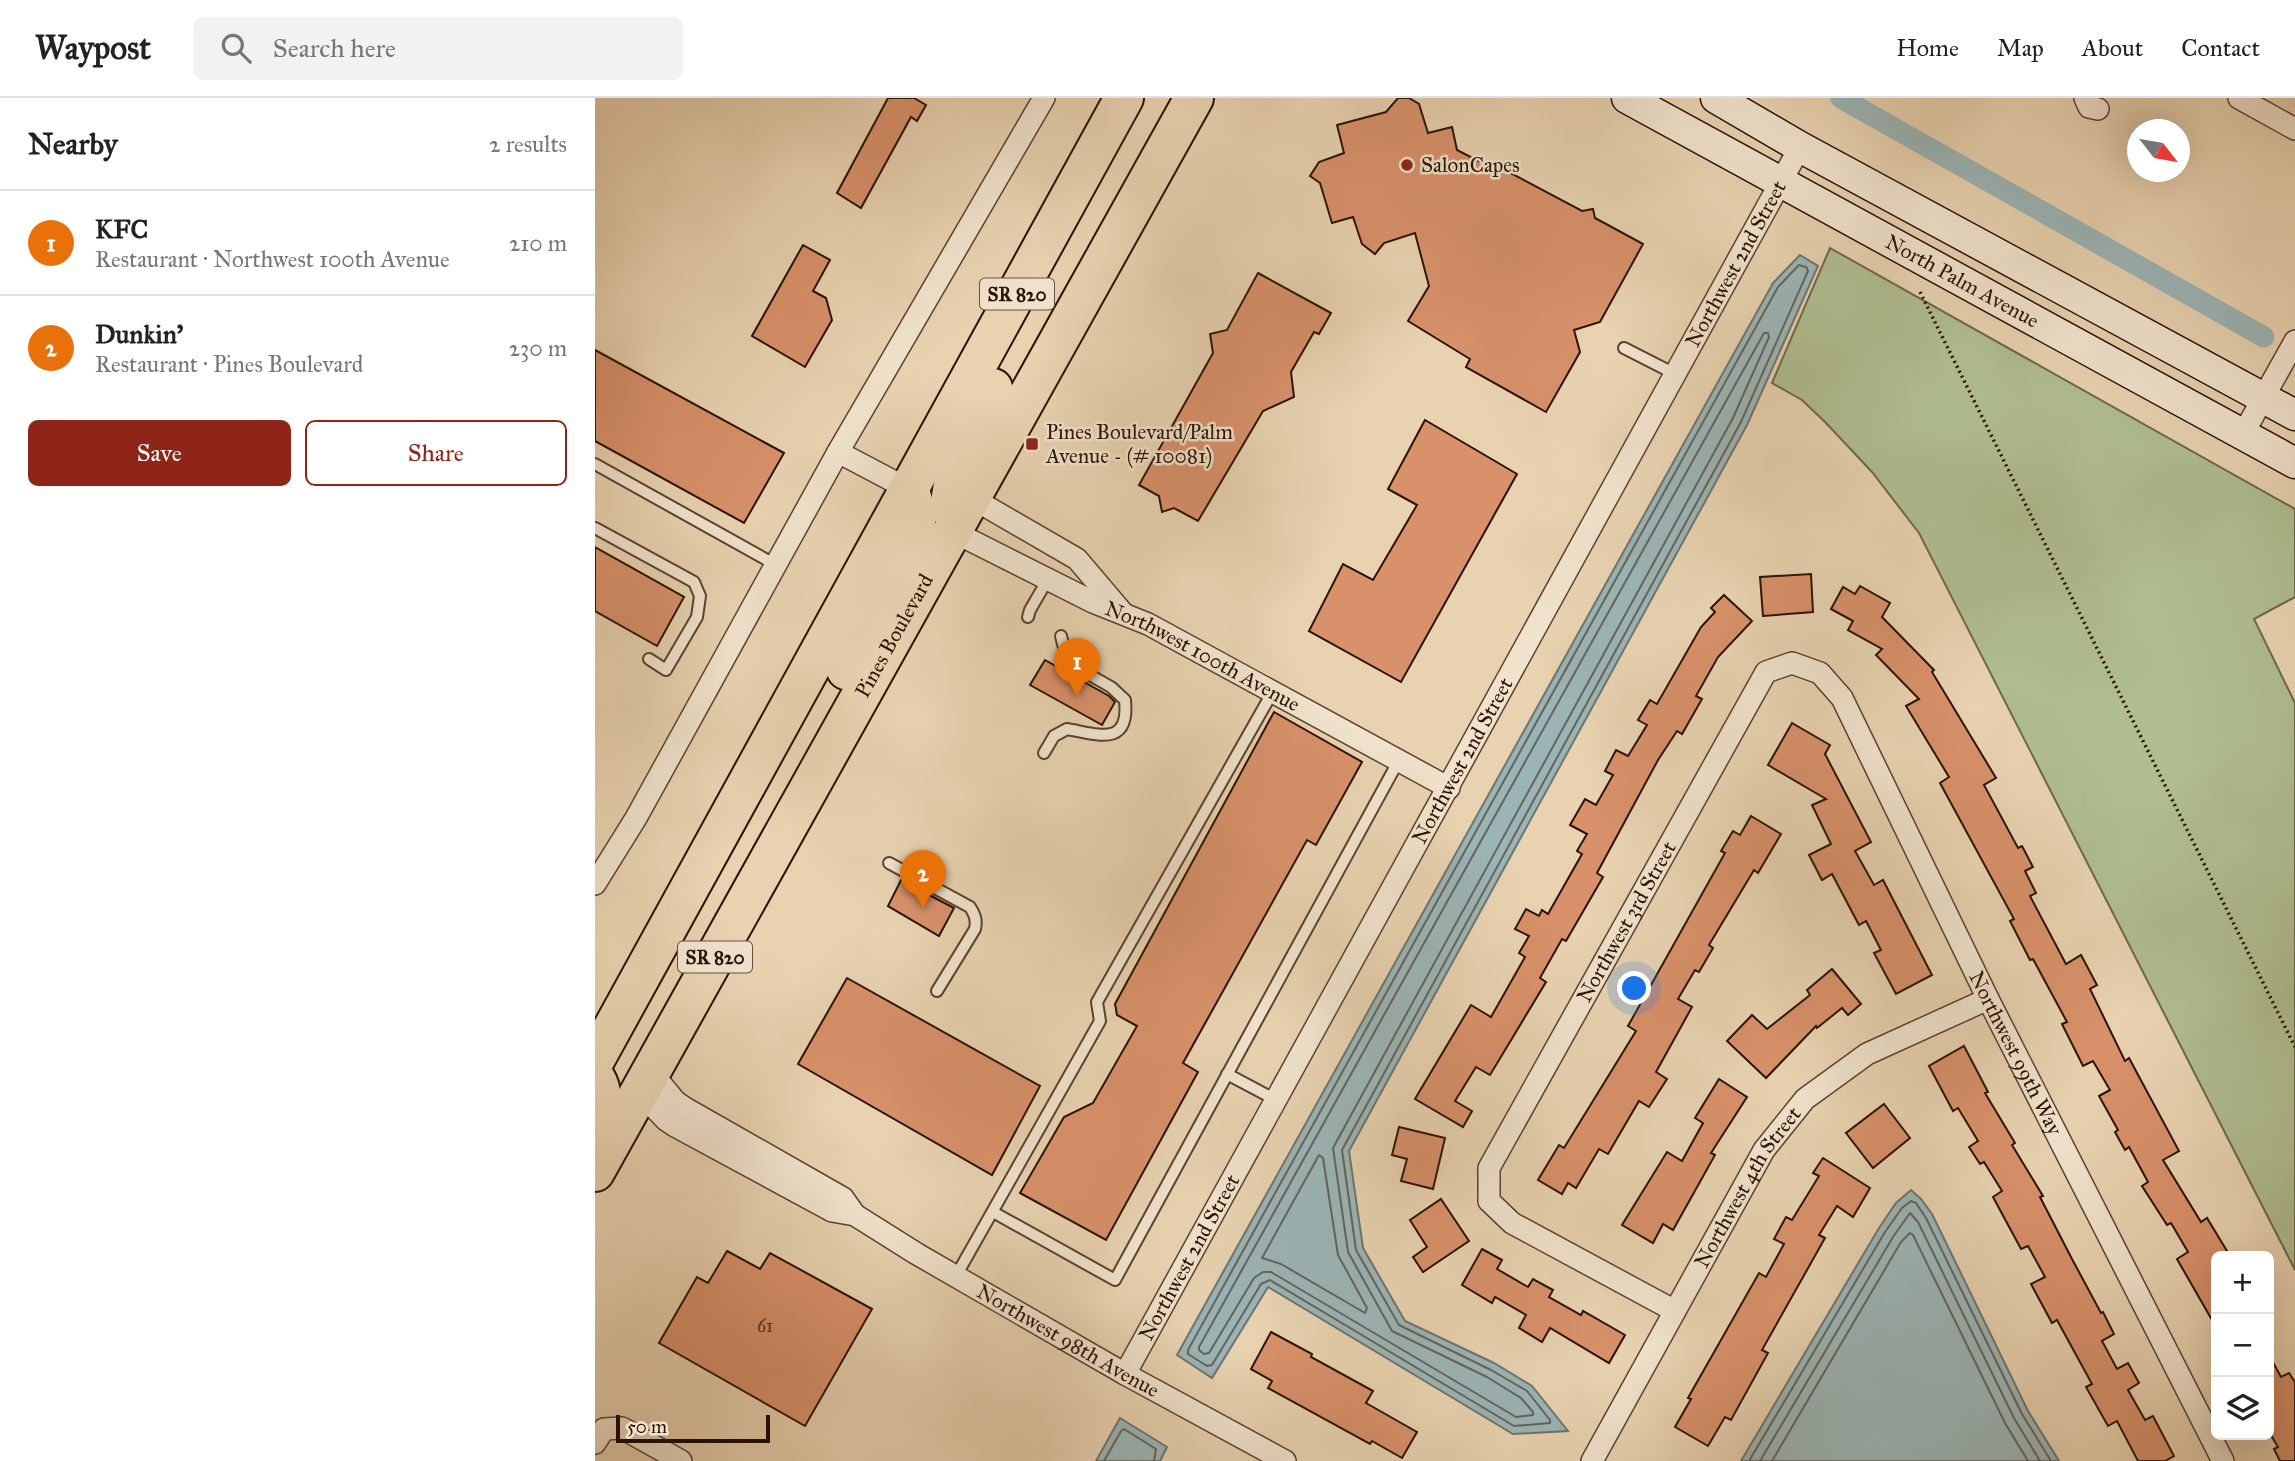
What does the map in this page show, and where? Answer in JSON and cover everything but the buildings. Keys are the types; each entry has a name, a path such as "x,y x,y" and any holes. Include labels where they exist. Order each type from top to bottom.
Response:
{"highway":[{"name":"SR 820","path":"595,1060 1124,98"},
{"name":"Pines Boulevard","path":"595,1172 1194,98"},
{"path":"952,531 950,495 955,473 1049,265 1065,208"},
{"path":"793,818 795,786 810,739 912,542 917,516 909,490"},
{"path":"645,1082 630,1077 629,1061 639,1029 739,851 787,711"},
{"path":"595,1077 602,1088 600,1114 595,1125"}],"main road":[{"name":"North Palm Avenue","path":"1627,98 2295,463"},
{"name":"North Palm Avenue","path":"1716,98 1800,147 2295,415"}],"street":[{"path":"595,884 636,818 838,452 1044,98"},
{"path":"2239,98 2295,129"},
{"name":"Northwest 2nd Street","path":"1125,1374 1677,375 1800,147"},
{"path":"2243,434 2295,341"},
{"path":"838,452 909,490"},
{"path":"970,497 1077,559 1124,614"},
{"name":"Northwest 100th Avenue","path":"952,531 1093,602 1148,624 1449,788"},
{"name":"Northwest 99th Way","path":"1792,663 1820,674 1842,698 1988,999 2223,1461"},
{"name":"Northwest 3rd Street","path":"1675,1311 1512,1223 1489,1201 1489,1168 1766,672 1792,663"},
{"name":"Northwest 4th Street","path":"1592,1461 1764,1150 1805,1099 1867,1054 1988,999"},
{"name":"Northwest 98th Avenue","path":"645,1082 666,1120 675,1126 832,1211 855,1215 1125,1374 1285,1461"},
{"path":"595,1443 604,1429 622,1428 681,1461"}],"lane":[{"path":"1624,348 1677,375"},
{"path":"595,464 776,565"},
{"path":"595,528 694,582 700,596 697,617 666,670 649,659"},
{"path":"1028,617 1048,579"},
{"path":"1044,752 1054,736 1067,729 1104,737 1117,730 1125,721 1125,699 1111,687 1074,666 1066,656 1061,636"},
{"path":"956,1276 1100,1021 1097,1002 1272,693"},
{"path":"993,1212 1115,1280 1399,760"},
{"path":"889,863 969,907 977,922 937,991"},
{"path":"1227,1074 1276,1100"}],"path":[{"path":"1920,292 2295,1047"}],"green space":[{"path":"1830,248 2295,509 2295,597 2254,619 2295,703 2295,1270 1919,533 1872,472 1826,423 1802,400 1772,383"}],"water":[{"path":"1800,255 1818,266 1747,425 1349,1151 1363,1248 1405,1321 1494,1363 1532,1386 1568,1431 1513,1434 1268,1287 1212,1378 1177,1355 1773,283"},
{"path":"1911,1190 1932,1214 2028,1411 2059,1461 1741,1461 1879,1228 1896,1203"},
{"path":"1120,1418 1167,1447 1160,1461 1096,1461"}],"waterway":[{"path":"1841,98 2264,337"}],"place":[{"name":"SalonCapes","path":"1407,165"},
{"name":"Pines Boulevard/Palm Avenue - (# 10081)","path":"1032,444"},
{"name":"KFC","path":"1077,696"},
{"name":"Dunkin'","path":"923,908"}]}
